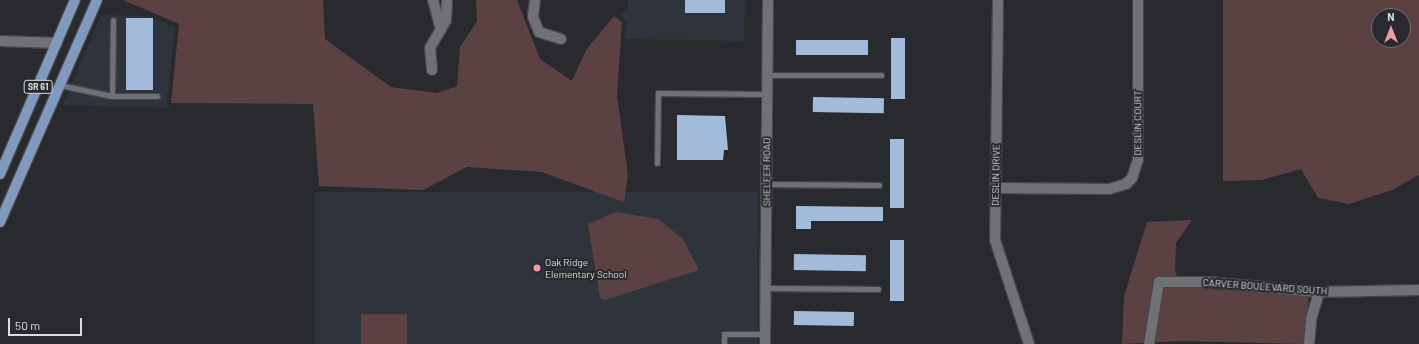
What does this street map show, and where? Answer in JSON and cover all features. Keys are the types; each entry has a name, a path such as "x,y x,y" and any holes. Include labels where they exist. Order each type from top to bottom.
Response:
{"main road":[{"name":"SR 61","path":"0,174 75,0"},
{"name":"SR 61","path":"0,222 97,0"}],"street":[{"path":"433,0 441,29"},
{"path":"432,70 430,48 448,14 447,0"},
{"path":"536,0 533,17 539,32 561,39"},
{"name":"SHELFER ROAD","path":"765,339 768,0"},
{"name":"DESLIN DRIVE","path":"998,0 996,188 997,252 1029,344"},
{"name":"DESLIN COURT","path":"996,188 1109,189 1126,184 1132,178 1138,160 1138,0"},
{"path":"0,41 57,43"},
{"name":"CARVER BOULEVARD SOUTH","path":"1150,344 1159,282 1207,282 1319,292 1419,290"},
{"path":"1310,344 1311,319 1319,292"}],"lane":[{"path":"112,96 113,20"},
{"path":"767,75 881,76"},
{"path":"60,84 112,96 157,96"},
{"path":"657,163 658,94 767,94"},
{"path":"766,184 879,185"},
{"path":"766,288 878,288"},
{"path":"724,344 724,334 765,339"}],"shaded area":[{"path":"123,0 323,0 325,39 391,87 437,93 457,86 460,47 477,21 476,0 517,0 540,59 572,81 586,50 614,16 622,22 617,95 628,175 624,202 541,172 467,167 423,190 319,186 313,104 171,103 179,24"},
{"path":"628,0 745,0 744,41 625,39 626,22 621,14 628,10"},
{"path":"1223,0 1419,0 1419,175 1392,190 1349,204 1318,198 1301,169 1262,180 1223,181"},
{"path":"101,15 148,16 175,27 167,102 171,108 63,105"},
{"name":"Oak Ridge Elementary School","path":"315,192 758,192 758,344 315,344"},
{"path":"616,212 658,219 683,239 699,270 605,300 600,298 588,224"},
{"path":"1192,220 1176,243 1175,270 1180,285 1219,290 1309,289 1305,344 1180,341 1122,344 1124,296 1147,222"},
{"path":"361,314 407,314 407,344 361,344"}],"building":[{"path":"685,0 725,0 725,13 685,13"},
{"path":"126,18 153,18 153,90 126,90"},
{"path":"891,38 905,38 905,99 891,99"},
{"path":"796,40 868,40 868,55 796,55"},
{"path":"813,97 884,98 884,113 813,112"},
{"path":"677,115 725,116 728,150 724,150 723,160 677,160"},
{"path":"890,139 904,139 904,208 890,208"},
{"path":"796,206 883,207 883,221 811,221 811,229 796,229"},
{"path":"890,240 904,240 904,301 890,301"},
{"path":"794,254 866,255 866,271 794,270"},
{"path":"794,311 854,312 854,326 794,325"}],"place":[{"name":"Oak Ridge Elementary School","path":"537,268"}]}
